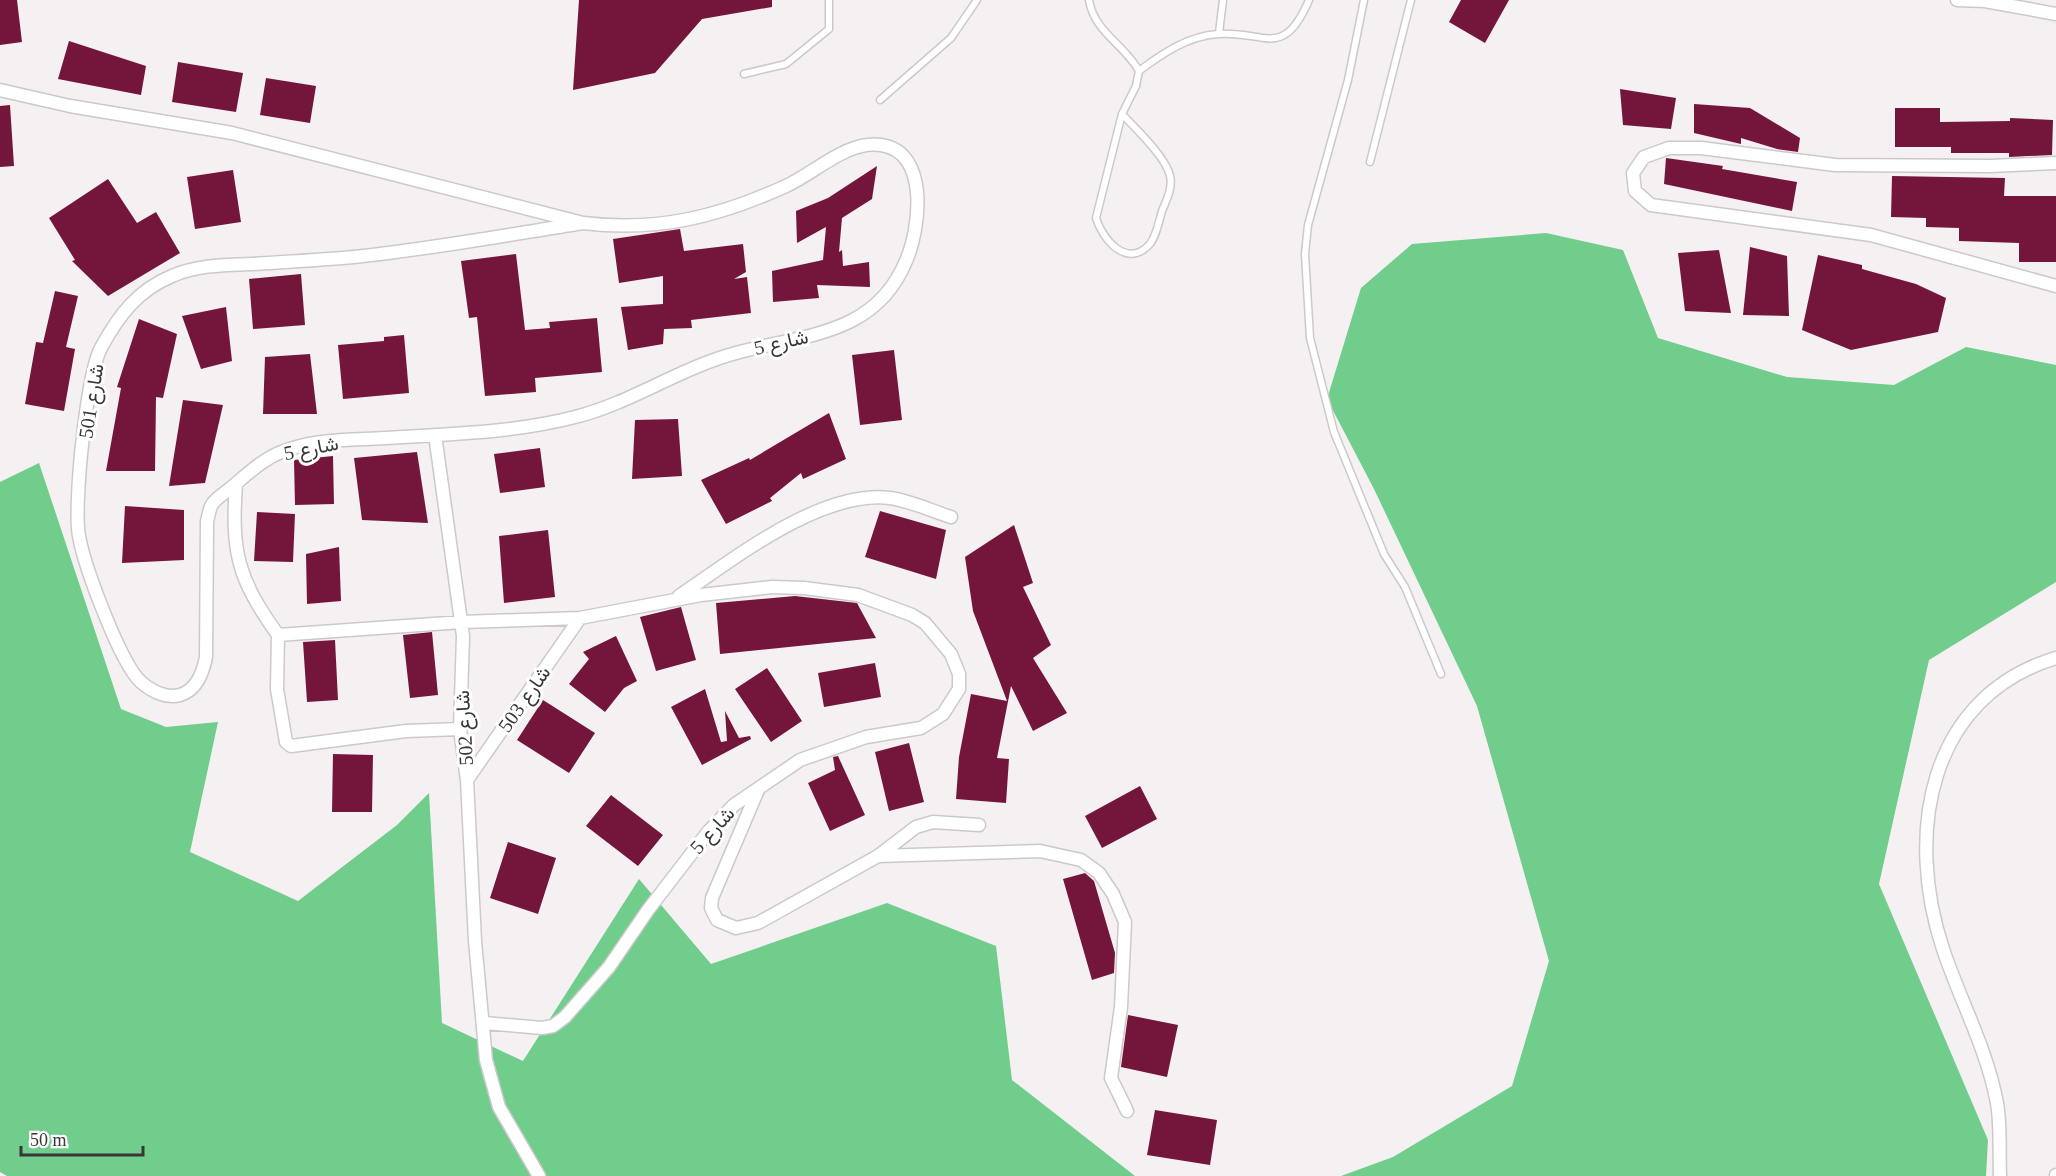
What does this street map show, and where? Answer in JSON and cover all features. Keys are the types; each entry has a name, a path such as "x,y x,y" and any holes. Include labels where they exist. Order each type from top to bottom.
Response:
{"street":[{"path":"1957,0 1995,2 2056,14"},
{"name":"شارع 5","path":"0,90 70,106 232,133 583,223 619,227 655,226 691,220 787,186 860,146 883,145 903,155 916,175 916,216 909,255 900,276 888,294 854,322 833,330 733,354 579,416 526,428 300,446 271,456 252,468 236,484"},
{"path":"2056,163 1967,166 1835,165 1701,148 1669,148 1644,157 1633,173 1632,184 1641,199 1651,205 1871,235 2056,286"},
{"name":"شارع 501","path":"236,484 213,503 207,521 206,657 203,671 195,685 186,693 176,696 163,695 140,681 126,659 87,565 78,534 79,480 92,380 100,348 126,307 150,287 174,275 212,266 353,257 583,223"},
{"name":"شارع 502","path":"435,435 462,622 464,652 460,729 467,780 475,941 485,1023"},
{"path":"236,484 234,524 237,559 253,601 278,635 277,689 286,742 291,746 406,731 460,729"},
{"path":"675,599 781,531 842,502 889,498 951,517"},
{"name":"شارع 5","path":"278,635 462,622 580,618 675,599 772,587 804,588 858,595 912,615 925,623 951,654 959,674 958,689 943,714 921,728 866,737 800,760 734,805 708,832 648,910 609,968 565,1017 552,1026 542,1028 485,1023"},
{"name":"شارع 503","path":"467,780 580,618"},
{"path":"2000,1176 1997,1102 1979,1040 1942,947 1925,861 1926,832 1936,773 1962,723 2001,685 2022,672 2056,658"},
{"path":"758,789 714,892 711,908 717,920 736,928 758,923 878,856 916,827 940,822 979,825"},
{"path":"878,856 1040,851 1081,860 1099,873 1113,894 1125,922 1121,1007 1111,1078 1127,1111"},
{"path":"485,1023 489,1076 499,1107 539,1176"}],"lane":[{"path":"744,74 786,64 829,29 829,0"},
{"path":"880,100 951,38 977,0"},
{"path":"1089,0 1091,11 1109,39 1132,59 1139,71 1136,86 1122,114 1096,218 1101,234 1113,248 1127,253 1140,252 1150,244 1169,194 1171,177 1159,157 1122,114"},
{"path":"1219,33 1223,0"},
{"path":"1139,71 1172,48 1190,40 1219,33 1265,40 1280,38 1295,27 1309,0"},
{"path":"1364,0 1348,80 1308,225 1305,255 1310,338 1334,432 1384,554 1405,587 1441,674"},
{"path":"1370,162 1411,0"}],"green space":[{"path":"1546,233 1623,250 1658,338 1787,377 1894,385 1966,347 2056,365 2056,582 1929,660 1879,884 1988,1140 1986,1176 1341,1176 1393,1157 1512,1086 1549,961 1477,706 1374,489 1327,399 1361,288 1412,244"},
{"path":"39,463 121,709 166,727 218,722 190,852 298,901 397,825 429,793 442,1023 523,1061 639,879 711,964 887,903 996,946 1012,1080 1135,1176 7,1176 0,1172 0,482"}],"building":[{"path":"0,0 17,0 22,42 0,45"},
{"path":"579,0 772,0 772,7 702,19 655,73 573,90"},
{"path":"1461,0 1509,0 1485,43 1449,22"},
{"path":"69,41 146,66 141,95 58,79"},
{"path":"178,62 243,73 236,112 172,102"},
{"path":"266,78 316,86 310,123 260,115"},
{"path":"1620,89 1676,98 1671,129 1623,125"},
{"path":"1694,104 1750,108 1800,138 1798,152 1777,149 1741,138 1741,144 1694,133"},
{"path":"10,105 14,166 0,167 0,106"},
{"path":"1895,108 1940,108 1940,122 2010,121 2010,118 2053,120 2052,155 2009,157 2009,153 1951,153 1951,147 1895,147"},
{"path":"1666,158 1723,166 1722,169 1797,182 1792,211 1664,184"},
{"path":"877,166 872,199 842,218 839,252 842,250 843,266 869,262 870,287 817,285 819,298 773,302 772,271 823,260 826,227 797,243 796,211 828,198"},
{"path":"233,170 241,222 195,229 187,177"},
{"path":"1892,176 2005,178 2004,196 2056,196 2056,262 2019,262 2019,243 1959,241 1959,228 1926,227 1926,218 1891,217"},
{"path":"108,179 137,223 156,212 180,253 108,296 72,261 75,260 49,218"},
{"path":"680,229 684,251 743,244 746,272 734,279 747,277 751,313 691,320 692,328 664,329 663,344 628,350 621,307 663,304 663,276 619,283 613,239"},
{"path":"1750,247 1787,256 1789,316 1743,315"},
{"path":"1719,250 1731,313 1685,311 1678,253"},
{"path":"516,254 525,330 550,328 549,322 597,318 602,372 535,378 536,392 485,396 477,317 469,318 461,261"},
{"path":"1818,255 1862,265 1862,269 1916,284 1946,298 1938,332 1851,350 1802,330"},
{"path":"301,274 305,325 253,329 249,279"},
{"path":"55,291 78,296 66,347 75,349 64,411 25,404 36,342 43,343"},
{"path":"226,307 232,361 201,369 182,316"},
{"path":"139,319 177,334 163,398 156,397 155,471 106,471 121,388 117,387"},
{"path":"404,335 409,393 343,399 338,345 384,341 384,337"},
{"path":"894,350 902,420 860,425 852,355"},
{"path":"310,354 317,414 263,414 265,357"},
{"path":"183,400 223,405 205,483 169,486"},
{"path":"829,413 846,459 803,479 801,473 770,498 772,501 726,524 701,480 749,458 750,460"},
{"path":"678,419 682,476 632,479 635,420"},
{"path":"540,448 545,487 500,493 494,454"},
{"path":"417,452 428,523 362,520 354,458"},
{"path":"333,456 334,504 295,505 294,460"},
{"path":"125,506 184,510 184,560 122,563"},
{"path":"880,511 946,530 936,579 865,557"},
{"path":"257,512 295,514 293,562 254,561"},
{"path":"1014,525 1033,583 1023,587 1051,645 1033,658 1067,713 1033,731 1011,686 997,758 1009,759 1006,803 956,799 959,757 971,694 1007,701 973,611 965,557"},
{"path":"548,530 555,597 504,603 499,536"},
{"path":"339,547 341,601 307,604 306,554"},
{"path":"795,596 857,603 876,638 720,654 716,603"},
{"path":"681,607 696,660 656,671 640,617"},
{"path":"432,632 438,695 410,698 403,635"},
{"path":"616,636 637,681 624,688 605,712 569,684 589,659 583,652"},
{"path":"335,640 338,700 307,702 303,642"},
{"path":"875,663 881,697 824,707 818,673"},
{"path":"767,668 802,721 771,742 735,689"},
{"path":"705,689 721,742 727,741 725,711 739,738 750,736 751,739 702,765 671,707"},
{"path":"543,700 595,733 569,773 517,740"},
{"path":"909,743 924,802 889,811 875,752"},
{"path":"333,754 373,755 372,812 332,812"},
{"path":"838,756 865,815 830,831 808,783 835,770 833,757"},
{"path":"1140,786 1157,819 1102,848 1085,816"},
{"path":"611,795 663,835 638,866 586,826"},
{"path":"508,842 556,858 538,914 490,898"},
{"path":"1085,873 1094,881 1115,953 1114,973 1092,980 1063,879"},
{"path":"1128,1015 1178,1025 1167,1077 1121,1067"},
{"path":"1155,1110 1217,1120 1210,1165 1147,1155"}]}
